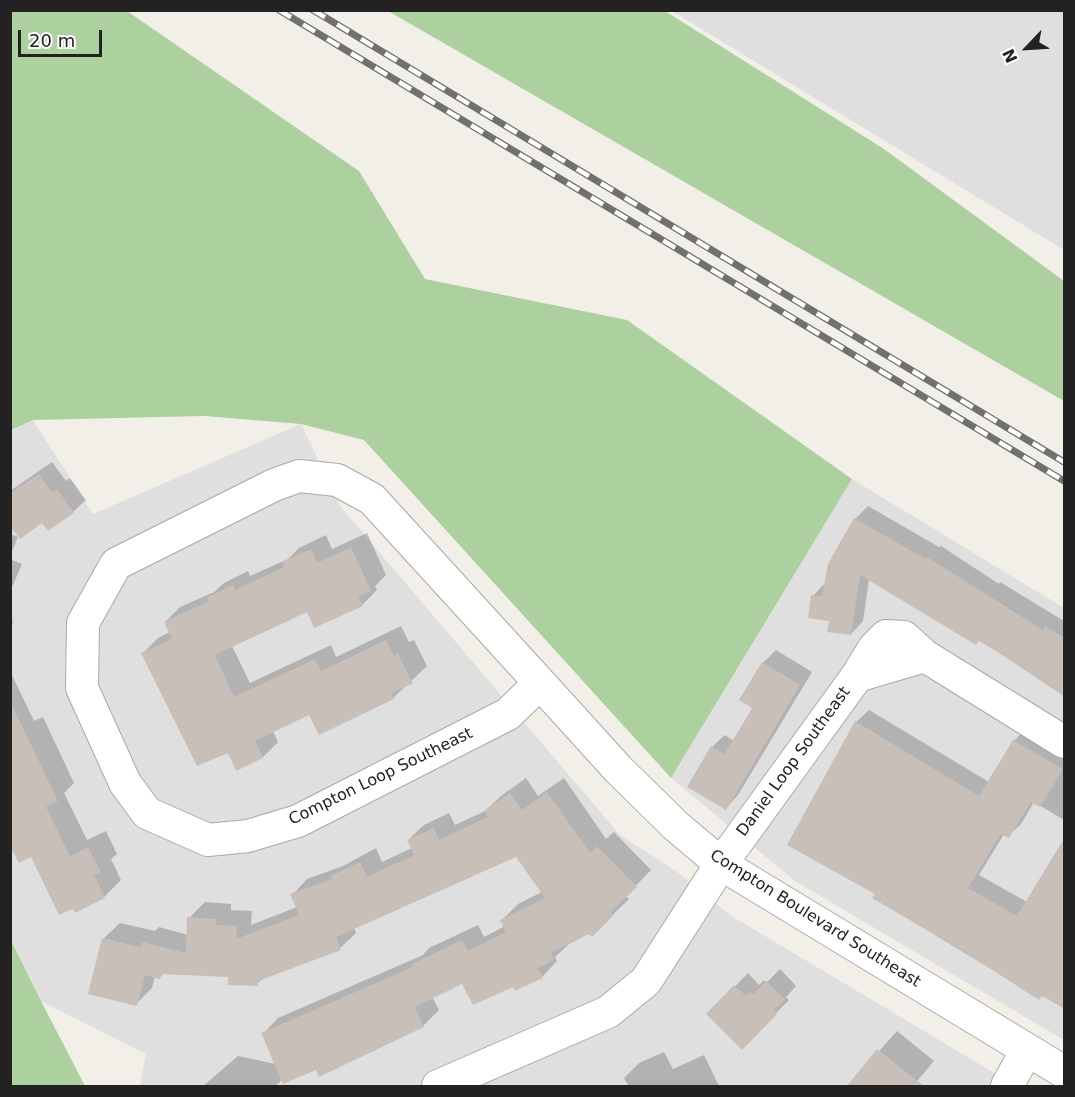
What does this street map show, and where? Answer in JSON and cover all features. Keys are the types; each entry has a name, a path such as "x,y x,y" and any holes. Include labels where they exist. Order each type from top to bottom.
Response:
{"street":[{"name":"Compton Loop Southeast","path":"299,476 337,480 372,499 540,683 508,714 298,822 248,836 208,840 147,813 124,783 82,688 83,623 116,564 274,485 299,476"},
{"name":"Daniel Loop Southeast","path":"438,1086 608,1012 646,981 721,864 874,648 886,636 904,637 925,656 1065,742"},
{"name":"Compton Boulevard Southeast","path":"540,683 618,769 676,826 721,864 1065,1072"},
{"path":"1007,1086 1027,1050"}],"shaded area":[{"path":"672,11 1064,11 1064,250"},
{"path":"33,420 93,514 301,424 340,506 620,835 676,871 730,915 1016,1086 140,1086 146,1054 41,1001 11,938 11,430"},
{"path":"852,479 1064,608 1064,1040 795,881 671,778"}],"green space":[{"path":"11,10 127,11 359,171 425,279 627,320 852,479 671,778 364,440 301,424 204,416 33,420 11,430"},
{"path":"388,11 665,11 884,149 1064,281 1064,401"},
{"path":"10,938 41,1001 85,1086 11,1086"}],"building":[{"path":"39,474 52,493 57,489 74,513 48,531 42,523 20,539 10,526 10,493"},
{"path":"854,518 926,559 927,557 1043,630 1044,626 1065,638 1065,696 979,640 976,645 860,575 851,635 827,632 829,621 808,618 811,595 822,597 828,564"},
{"path":"351,547 371,591 358,597 363,606 314,628 307,612 215,655 234,697 315,659 321,671 386,640 394,656 398,654 413,683 391,693 394,699 319,735 309,715 255,741 263,758 236,771 228,753 197,766 141,653 172,639 164,622 209,601 207,597 233,585 235,590 284,567 282,562 311,549 317,563"},
{"path":"762,662 800,685 726,810 687,787 711,746 724,754 730,745 752,708 739,700"},
{"path":"10,701 58,801 46,807 70,856 88,847 101,872 94,875 105,898 75,913 73,909 59,915 31,857 19,863 10,846"},
{"path":"855,721 979,796 1013,740 1063,769 1040,807 1031,802 1009,838 1001,834 968,888 1017,916 1065,837 1065,1009 1042,996 1039,1000 960,949 872,898 875,894 787,845"},
{"path":"547,792 590,853 597,846 637,887 611,912 614,915 592,937 589,934 551,953 554,960 538,968 543,978 515,991 513,987 473,1005 462,984 415,1007 424,1027 319,1077 316,1070 283,1084 261,1033 413,967 412,964 462,940 468,951 506,932 500,920 545,898 516,857 336,937 341,950 258,981 258,986 228,985 228,977 162,974 160,979 145,975 137,1006 88,994 102,938 140,947 142,942 186,953 187,917 216,919 216,925 237,926 236,939 299,915 290,894 332,879 331,876 360,862 367,877 414,855 407,840 434,828 439,840 488,817 484,811 510,793 522,810"},
{"path":"766,981 785,999 774,1010 777,1014 742,1050 706,1014 734,985 746,996 750,992 753,994"},
{"path":"877,1049 924,1086 847,1086"}],"railway":[{"path":"279,10 1064,481"},
{"path":"313,10 1064,462"}]}
